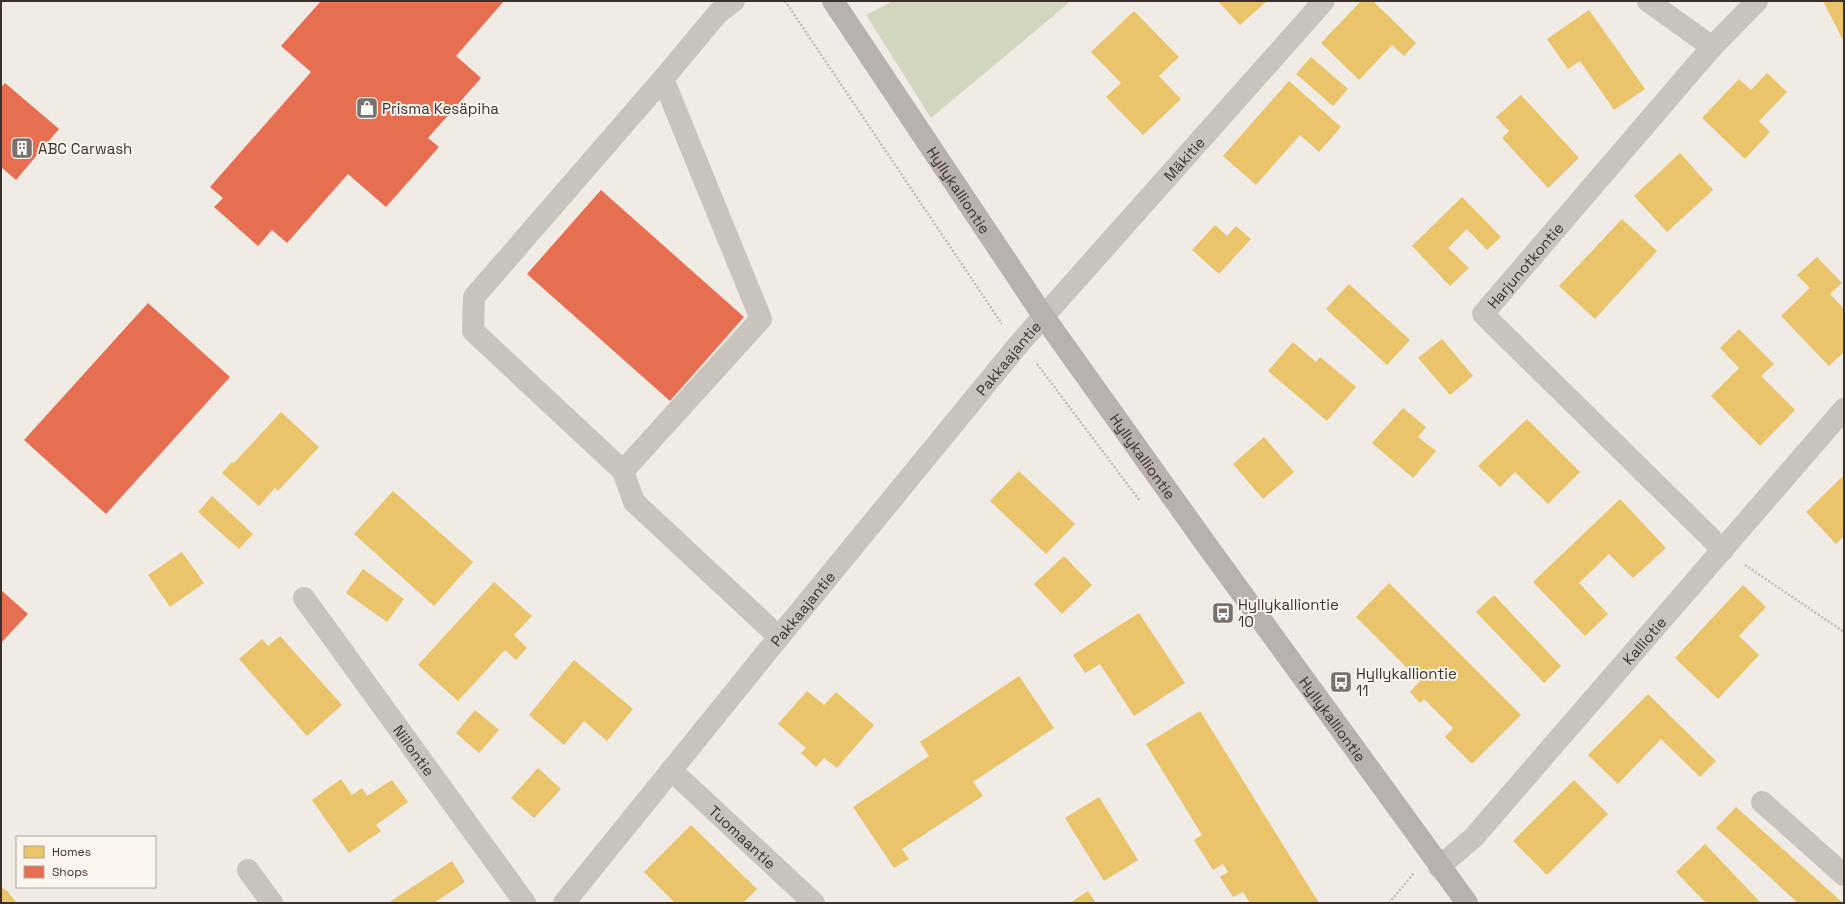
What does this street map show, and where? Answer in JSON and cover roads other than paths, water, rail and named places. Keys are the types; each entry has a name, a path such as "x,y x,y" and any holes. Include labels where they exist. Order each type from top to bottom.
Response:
{"main road":[{"name":"Hyllykalliontie","path":"833,1 1044,317 1467,903"}],"street":[{"path":"734,1 718,13 663,79 474,297 473,331 623,471 634,502 779,637"},
{"name":"Mäkitie","path":"1044,317 1324,1"},
{"path":"1648,1 1712,47"},
{"name":"Harjunotkontie","path":"1723,550 1484,314 1712,47 1757,1"},
{"path":"623,471 761,318 663,79"},
{"name":"Pakkaajantie","path":"564,903 1019,344 1044,317"},
{"name":"Kalliotie","path":"1440,867 1474,837 1844,409"},
{"name":"Niilontie","path":"304,598 525,903"},
{"name":"Tuomaantie","path":"671,770 814,903"},
{"path":"1762,802 1844,875"},
{"path":"248,870 272,903"}],"place":[{"name":"Prisma Kesäpiha","path":"367,108"},
{"name":"ABC Carwash","path":"22,148"},
{"name":"Hyllykalliontie 10","path":"1223,613"},
{"name":"Hyllykalliontie 11","path":"1341,682"}]}
